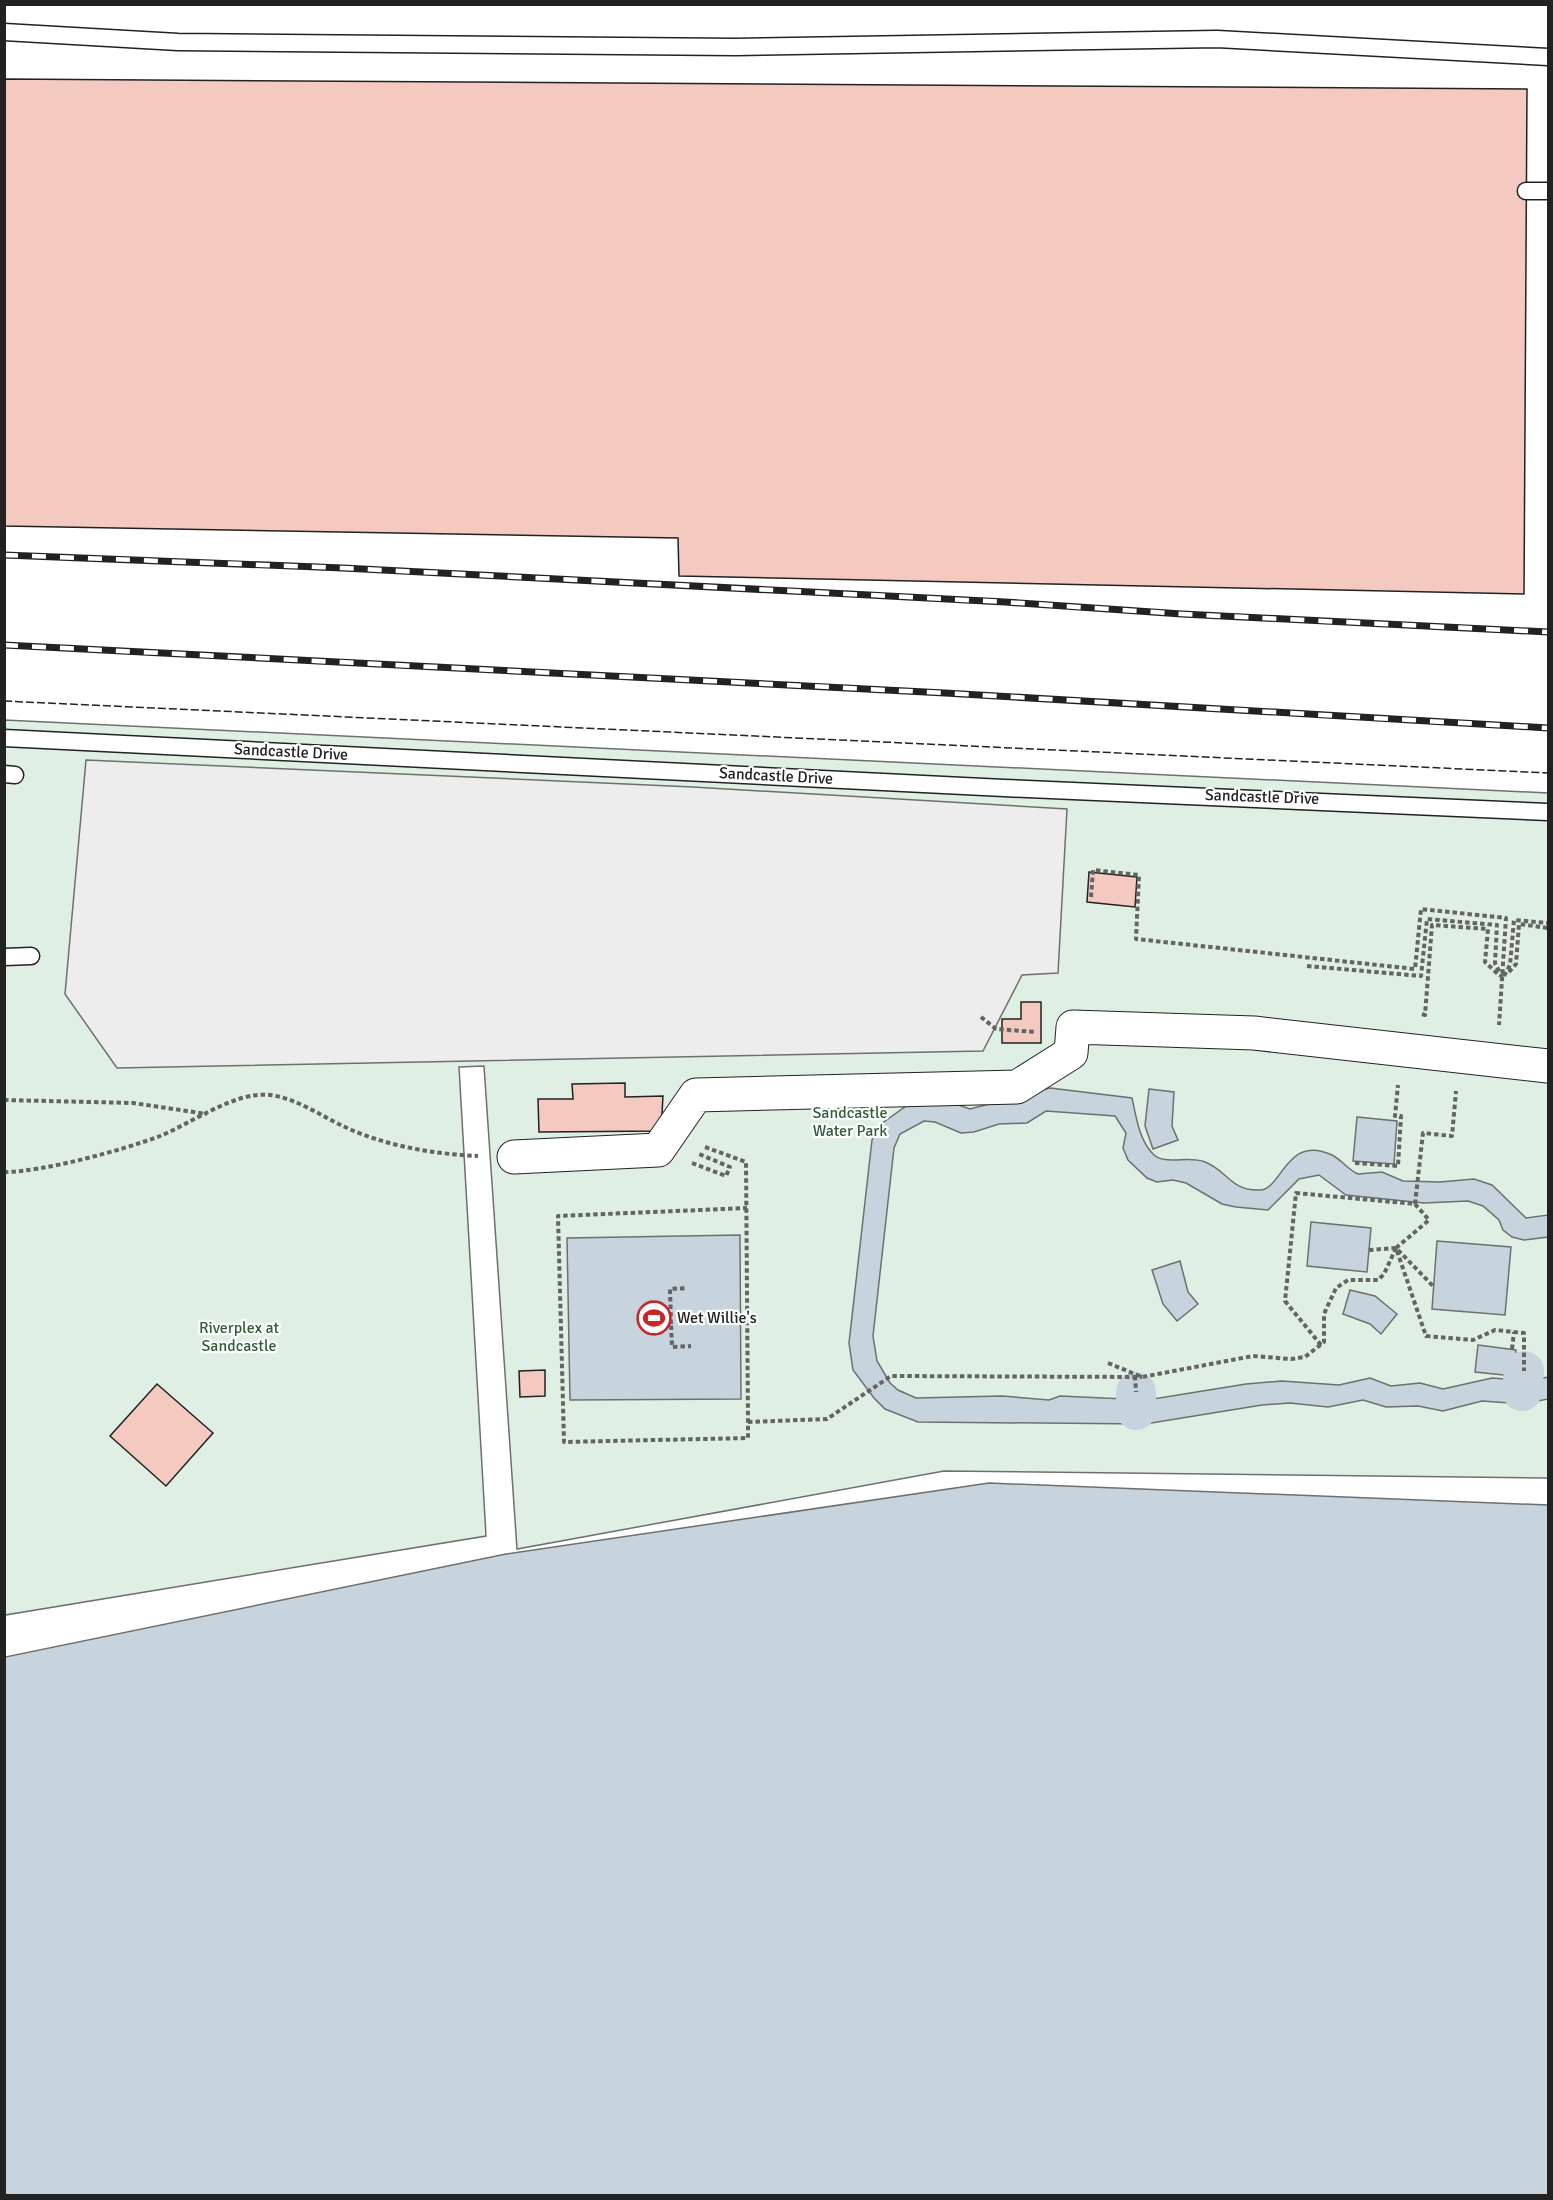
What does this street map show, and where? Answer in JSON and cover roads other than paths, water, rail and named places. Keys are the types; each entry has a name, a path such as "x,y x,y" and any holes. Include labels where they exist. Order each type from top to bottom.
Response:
{"street":[{"path":"514,1157 658,1150 696,1095 1017,1087 1071,1053 1073,1026 1254,1033 1548,1066"}],"lane":[{"path":"4,32 178,42 736,47 1217,39 1548,57"},
{"path":"1526,191 1548,192"},
{"name":"Sandcastle Drive","path":"4,738 1004,788 1548,812"},
{"path":"4,957 31,956"}],"waterway":[{"path":"1522,1391 1524,1371"},
{"path":"1136,1392 1136,1410"}],"railway":[{"path":"4,555 343,568 1548,632"},
{"path":"4,645 945,693 1548,728"}],"place":[{"name":"Wet Willie's","path":"654,1318"}],"park label":[{"name":"Sandcastle Water Park","path":"850,1122"},
{"name":"Riverplex at Sandcastle","path":"239,1337"}]}
